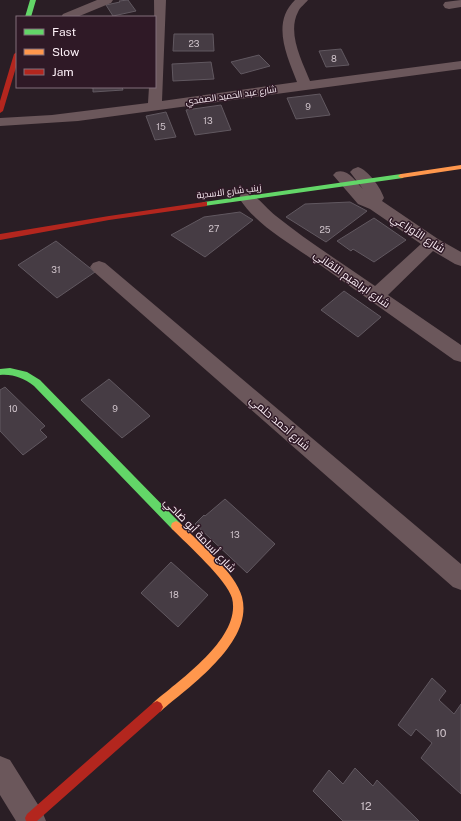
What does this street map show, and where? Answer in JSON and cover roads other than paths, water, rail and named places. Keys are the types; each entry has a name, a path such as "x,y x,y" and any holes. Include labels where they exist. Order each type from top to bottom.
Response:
{"street":[{"path":"28,16 33,0"},
{"path":"69,16 107,0"},
{"path":"156,85 160,0"},
{"path":"302,0 289,14 287,23 292,50 305,86"},
{"path":"0,111 16,57"},
{"name":"شارع عبد الحميد الصفدي","path":"0,122 77,118 155,106 461,65"},
{"path":"155,106 156,88"},
{"path":"392,168 461,159"},
{"name":"زينب شارع الاسدية","path":"38,221 357,177 461,167"},
{"name":"زينب شارع الاسدية","path":"0,237 109,218 246,198 357,177"},
{"name":"شارع الأوزاعي","path":"357,177 364,200 376,206 432,243 461,260"},
{"name":"شارع ابراهيم اللقاني","path":"246,198 266,217 375,296 461,355"},
{"path":"375,296 432,243"},
{"name":"شارع أحمد حلمي","path":"99,267 461,578"},
{"name":"شارع أسامة أبو ضاحي","path":"0,372 13,370 23,372 47,392 220,572 230,584 240,604 239,616 235,628 226,643 212,659 31,819"},
{"path":"0,770 31,819"}]}
